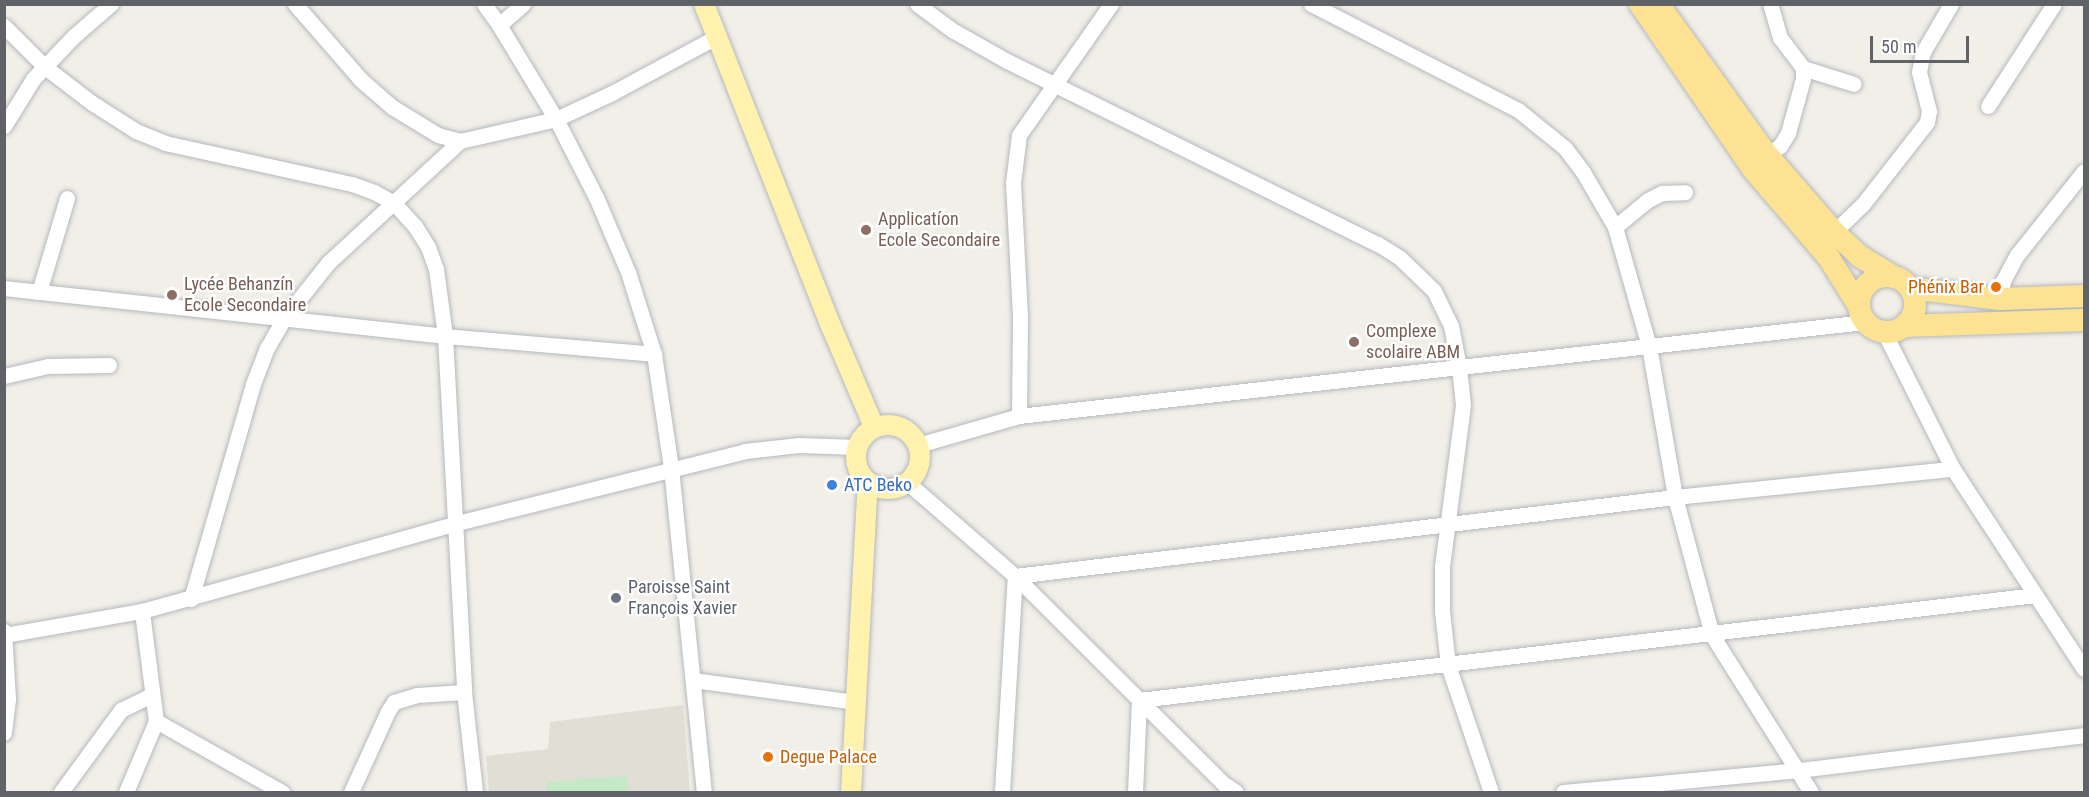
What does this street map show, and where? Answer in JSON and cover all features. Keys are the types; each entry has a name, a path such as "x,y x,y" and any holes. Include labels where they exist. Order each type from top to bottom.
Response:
{"highway":[{"path":"1640,4 1753,169 1829,258 1878,322"},
{"path":"1658,4 1767,155 1834,232 1861,257 1902,283 1915,304 1910,320 1878,322"},
{"path":"1878,322 1860,297 1869,282 1876,278 2000,299 2085,296"},
{"path":"1878,322 2085,321"}],"main road":[{"path":"704,4 831,326 874,427"},
{"path":"851,792 868,483 857,466 857,447 866,432 874,427 884,424 905,428 918,445 920,453 918,469 908,483 888,490 868,483"}],"street":[{"path":"4,126 33,79 74,36 111,4"},
{"path":"295,4 361,80 393,107 438,135 460,141 556,118 612,93 718,36"},
{"path":"484,4 556,118 596,197 628,272 654,354 671,468 704,792"},
{"path":"499,25 523,4"},
{"path":"917,4 952,30 1007,61 1357,233 1400,258 1434,291 1442,303 1451,326 1463,405 1442,577 1448,665 1491,792"},
{"path":"1019,416 1020,316 1013,183 1014,156 1019,135 1111,4"},
{"path":"1311,4 1518,110 1565,148 1583,172 1615,227 1649,346 1675,497 1712,635 1800,771 1811,792"},
{"path":"1770,4 1780,38 1803,68 1854,84"},
{"path":"1834,232 1863,204 1927,122 1929,111 1919,72 1923,52 1951,4"},
{"path":"1988,106 2054,4"},
{"path":"4,26 45,66 135,131 165,143 352,184 394,203 415,226 428,247 436,269 445,336 453,524 464,692 475,792"},
{"path":"1767,155 1780,146 1788,133 1803,79 1803,68"},
{"path":"191,599 253,384 267,348 285,318 328,263 460,141"},
{"path":"2000,299 2003,281 2017,255 2085,171"},
{"path":"1615,227 1648,200 1662,193 1685,192"},
{"path":"39,292 67,198"},
{"path":"4,288 445,336 654,354"},
{"path":"918,445 1019,416 1878,322 1953,470 2085,669"},
{"path":"4,376 48,366 109,365"},
{"path":"4,733 8,699 5,634 142,611 191,599 453,524 671,468 769,447 857,447"},
{"path":"1015,576 1675,497 1953,470"},
{"path":"908,483 1015,576 1139,700 1236,792"},
{"path":"1002,792 1015,576"},
{"path":"1139,700 2035,596"},
{"path":"126,792 156,720 142,611"},
{"path":"693,680 855,702"},
{"path":"351,792 394,702 417,695 464,692"},
{"path":"62,792 121,710 152,695"},
{"path":"1135,792 1139,700"},
{"path":"156,720 282,792"},
{"path":"1563,792 1800,771 2085,735"}],"shaded area":[{"path":"683,705 690,792 489,792 486,756 548,749 550,722"}],"green space":[{"path":"627,776 628,792 547,792 547,782"}],"place":[{"name":"Applicatíon Ecole Secondaire","path":"866,230"},
{"name":"Phénix Bar","path":"1996,287"},
{"name":"Lycée Behanzín Ecole Secondaire","path":"172,295"},
{"name":"Complexe scolaire ABM","path":"1354,342"},
{"name":"ATC Beko","path":"832,485"},
{"name":"Paroisse Saint François Xavier","path":"616,598"},
{"name":"Degue Palace","path":"768,757"}]}
